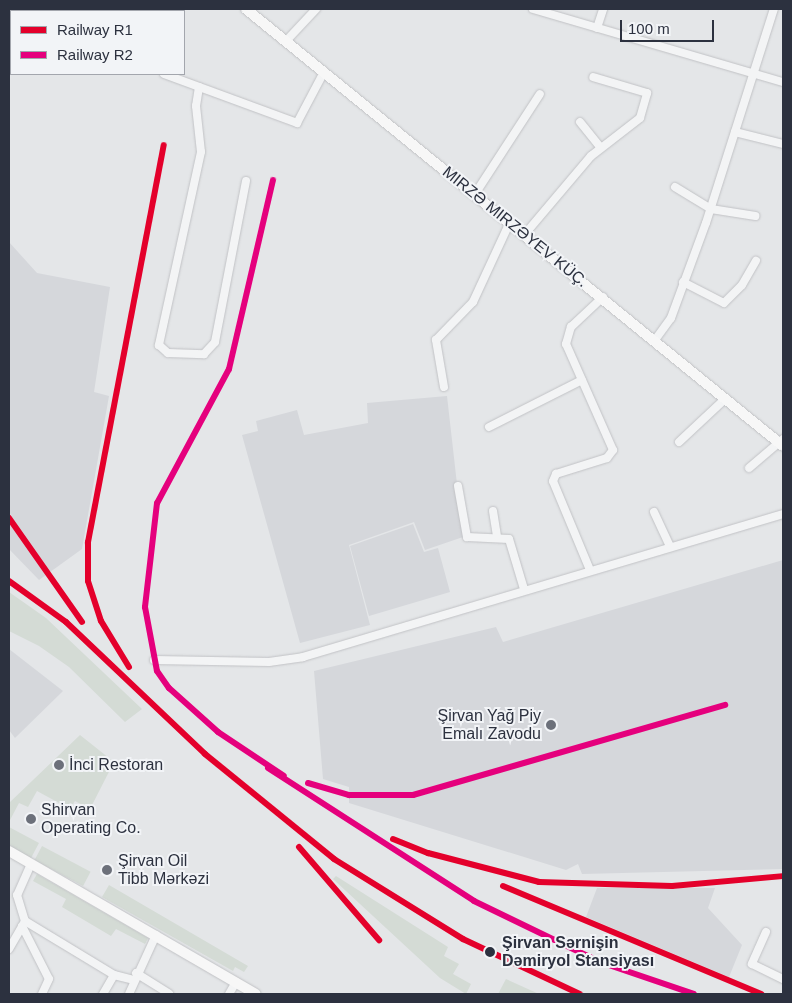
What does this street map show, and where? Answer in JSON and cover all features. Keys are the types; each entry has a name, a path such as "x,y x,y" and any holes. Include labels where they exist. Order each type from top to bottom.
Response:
{"main road":[{"name":"MIRZƏ MIRZƏYEV KÜÇ.","path":"246,9 782,443"},
{"path":"9,851 256,994"}],"street":[{"path":"286,41 316,9"},
{"path":"533,9 753,75 783,82"},
{"path":"597,28 603,9"},
{"path":"655,340 671,318 711,209 774,9"},
{"path":"167,75 297,123 324,72"},
{"path":"525,234 601,148 636,124 648,97 644,90 593,76"},
{"path":"199,87 196,106 201,152 159,345 168,354 204,354 215,342 246,181"},
{"path":"475,194 540,94"},
{"path":"580,122 601,148"},
{"path":"735,132 783,144"},
{"path":"675,187 711,209 755,216"},
{"path":"444,387 436,340 473,302 510,222"},
{"path":"683,282 724,303 742,285 756,261"},
{"path":"590,570 553,481 556,474 612,454 612,446 566,344 566,335 603,297"},
{"path":"489,427 582,380"},
{"path":"679,442 726,398"},
{"path":"748,468 782,443"},
{"path":"458,486 467,537 506,536 513,544 524,589"},
{"path":"493,511 497,536"},
{"path":"654,512 670,546"},
{"path":"154,660 287,660 783,514"},
{"path":"9,901 16,896 31,864"},
{"path":"16,896 24,924 49,979 42,994"},
{"path":"9,949 24,924"},
{"path":"24,924 114,975 135,976 168,994"},
{"path":"766,932 752,964 783,979"},
{"path":"129,994 135,976 156,935"},
{"path":"103,994 114,975"},
{"path":"229,994 236,982"}],"shaded area":[{"path":"9,242 37,273 110,287 94,392 109,396 82,549 39,580 9,549"},
{"path":"447,396 463,537 425,550 414,522 349,545 370,625 300,643 242,435 258,431 256,421 297,410 304,435 368,423 367,403"},
{"path":"413,524 424,552 438,548 450,592 369,616 350,546"},
{"name":"Şirvan Yağ Piy Emalı Zavodu","path":"783,560 783,869 582,874 578,864 566,870 349,803 349,787 323,779 314,671 496,627 503,642"},
{"path":"9,592 46,618 142,709 125,722 69,667 39,646 9,631"},
{"path":"9,649 63,691 15,738 9,730"},
{"path":"80,735 114,762 90,809 75,801 70,809 37,791 28,807 19,803 9,822 9,803"},
{"path":"9,827 39,843 31,858 9,846"},
{"path":"42,846 91,872 83,886 34,860"},
{"path":"37,874 148,938 145,944 116,929 111,936 62,907 66,899 33,881"},
{"path":"336,876 448,947 444,956 459,964 453,974 471,984 466,994 440,978 333,879"},
{"path":"109,885 248,966 244,972 235,967 233,971 102,897"},
{"path":"597,888 715,888 708,908 742,945 729,977 586,917"},
{"path":"506,979 539,994 498,994"}],"rail line":[{"name":"R1","path":"129,667 101,621 88,581 88,542 164,145"},
{"name":"R2","path":"273,180 229,369 157,503 145,607 157,671 169,688 218,732 284,776"},
{"name":"R1","path":"9,518 82,622"},
{"name":"R1","path":"9,581 66,622 205,754 334,859 463,939 580,994"},
{"name":"R2","path":"308,783 349,795 413,795 725,705"},
{"name":"R2","path":"268,768 474,901 600,962 694,994"},
{"name":"R1","path":"393,839 428,853 539,882 672,886 783,876"},
{"name":"R1","path":"299,847 379,940"},
{"name":"R1","path":"503,886 761,994"}],"place":[{"name":"Şirvan Yağ Piy Emalı Zavodu","path":"551,725"},
{"name":"İnci Restoran","path":"59,765"},
{"name":"Shirvan Operating Co.","path":"31,819"},
{"name":"Şirvan Oil Tibb Mərkəzi","path":"107,870"},
{"name":"Şirvan Sərnişin Dəmiryol Stansiyası","path":"490,952"}]}
